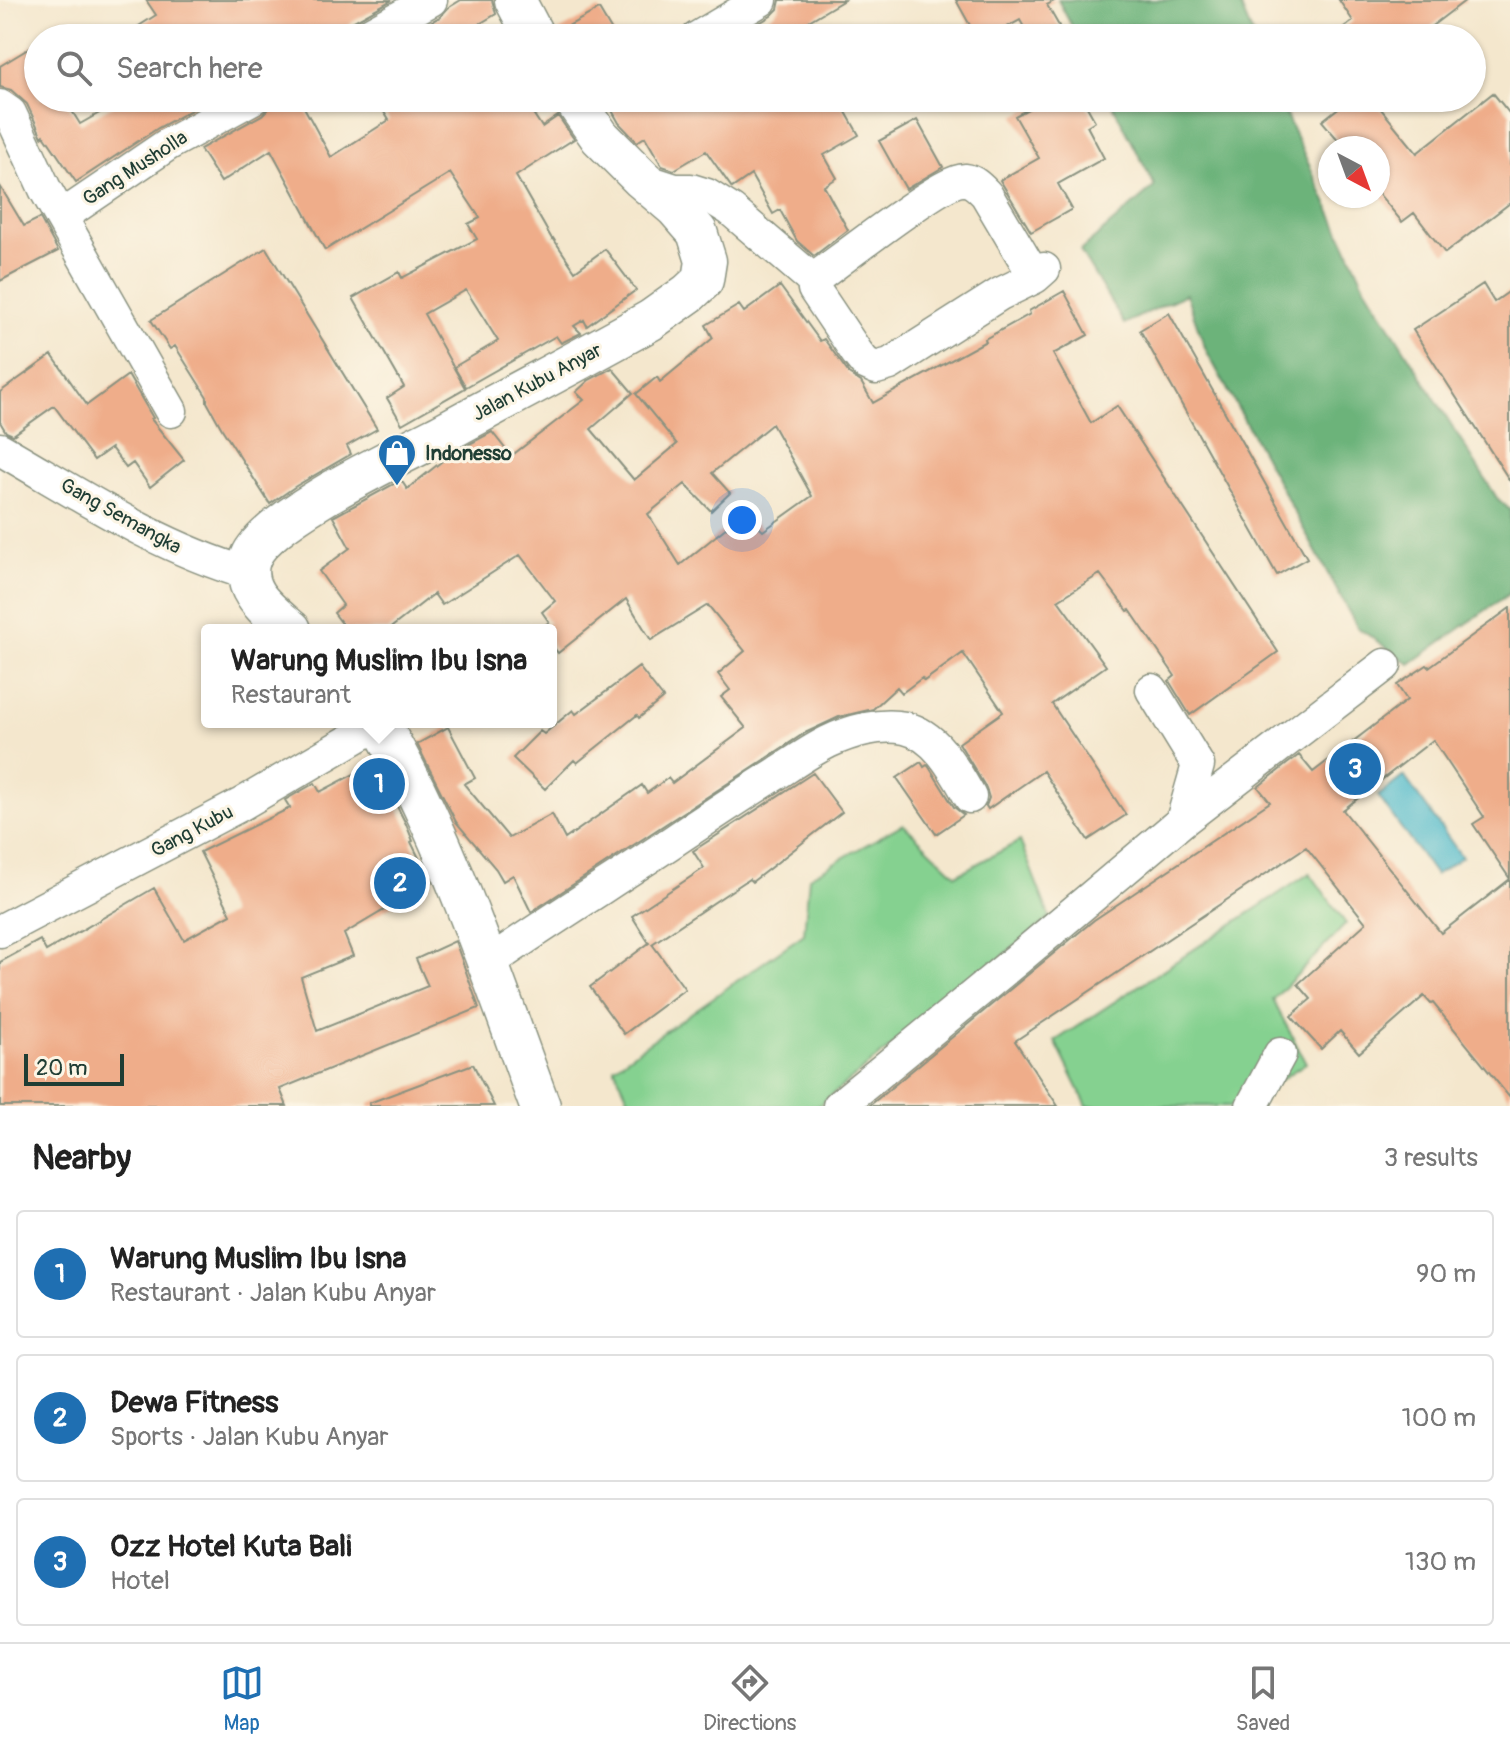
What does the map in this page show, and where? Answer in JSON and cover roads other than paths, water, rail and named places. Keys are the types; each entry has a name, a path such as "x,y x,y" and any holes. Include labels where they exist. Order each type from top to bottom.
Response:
{"street":[{"path":"387,24 431,0"},
{"path":"515,0 528,24"},
{"path":"721,24 761,0"},
{"path":"0,106 10,113 45,189 171,411"},
{"name":"Gang Musholla","path":"61,217 167,145 227,112"},
{"name":"Jalan Kubu Anyar","path":"247,573 251,556 259,542 327,494 651,320 703,280 706,261 697,232 676,208 600,137 588,112"},
{"path":"642,179 675,190 691,190 707,195 731,210 813,280 814,289 857,353 865,363 876,368 890,364 1000,294 1040,273 986,194 976,184 964,180 906,211 813,280"},
{"name":"Gang Semangka","path":"0,449 178,549 247,573"},
{"path":"247,573 255,596 284,624"},
{"path":"839,1106 1182,821 1385,665"},
{"path":"1152,690 1198,765 1182,821"},
{"path":"487,964 758,785 847,735 875,727 906,728 929,739 970,797"},
{"name":"Gang Kubu","path":"0,931 240,805 371,728"},
{"path":"383,728 408,774 437,839 540,1106"},
{"path":"1252,1106 1280,1054"}],"water":[{"path":"1404,776 1462,857 1435,875 1378,796"}],"place":[{"name":"Indonesso","path":"397,487"},
{"name":"Ozz Hotel Kuta Bali","path":"1355,769"},
{"name":"Warung Muslim Ibu Isna","path":"379,784"},
{"name":"Dewa Fitness","path":"400,883"}]}
